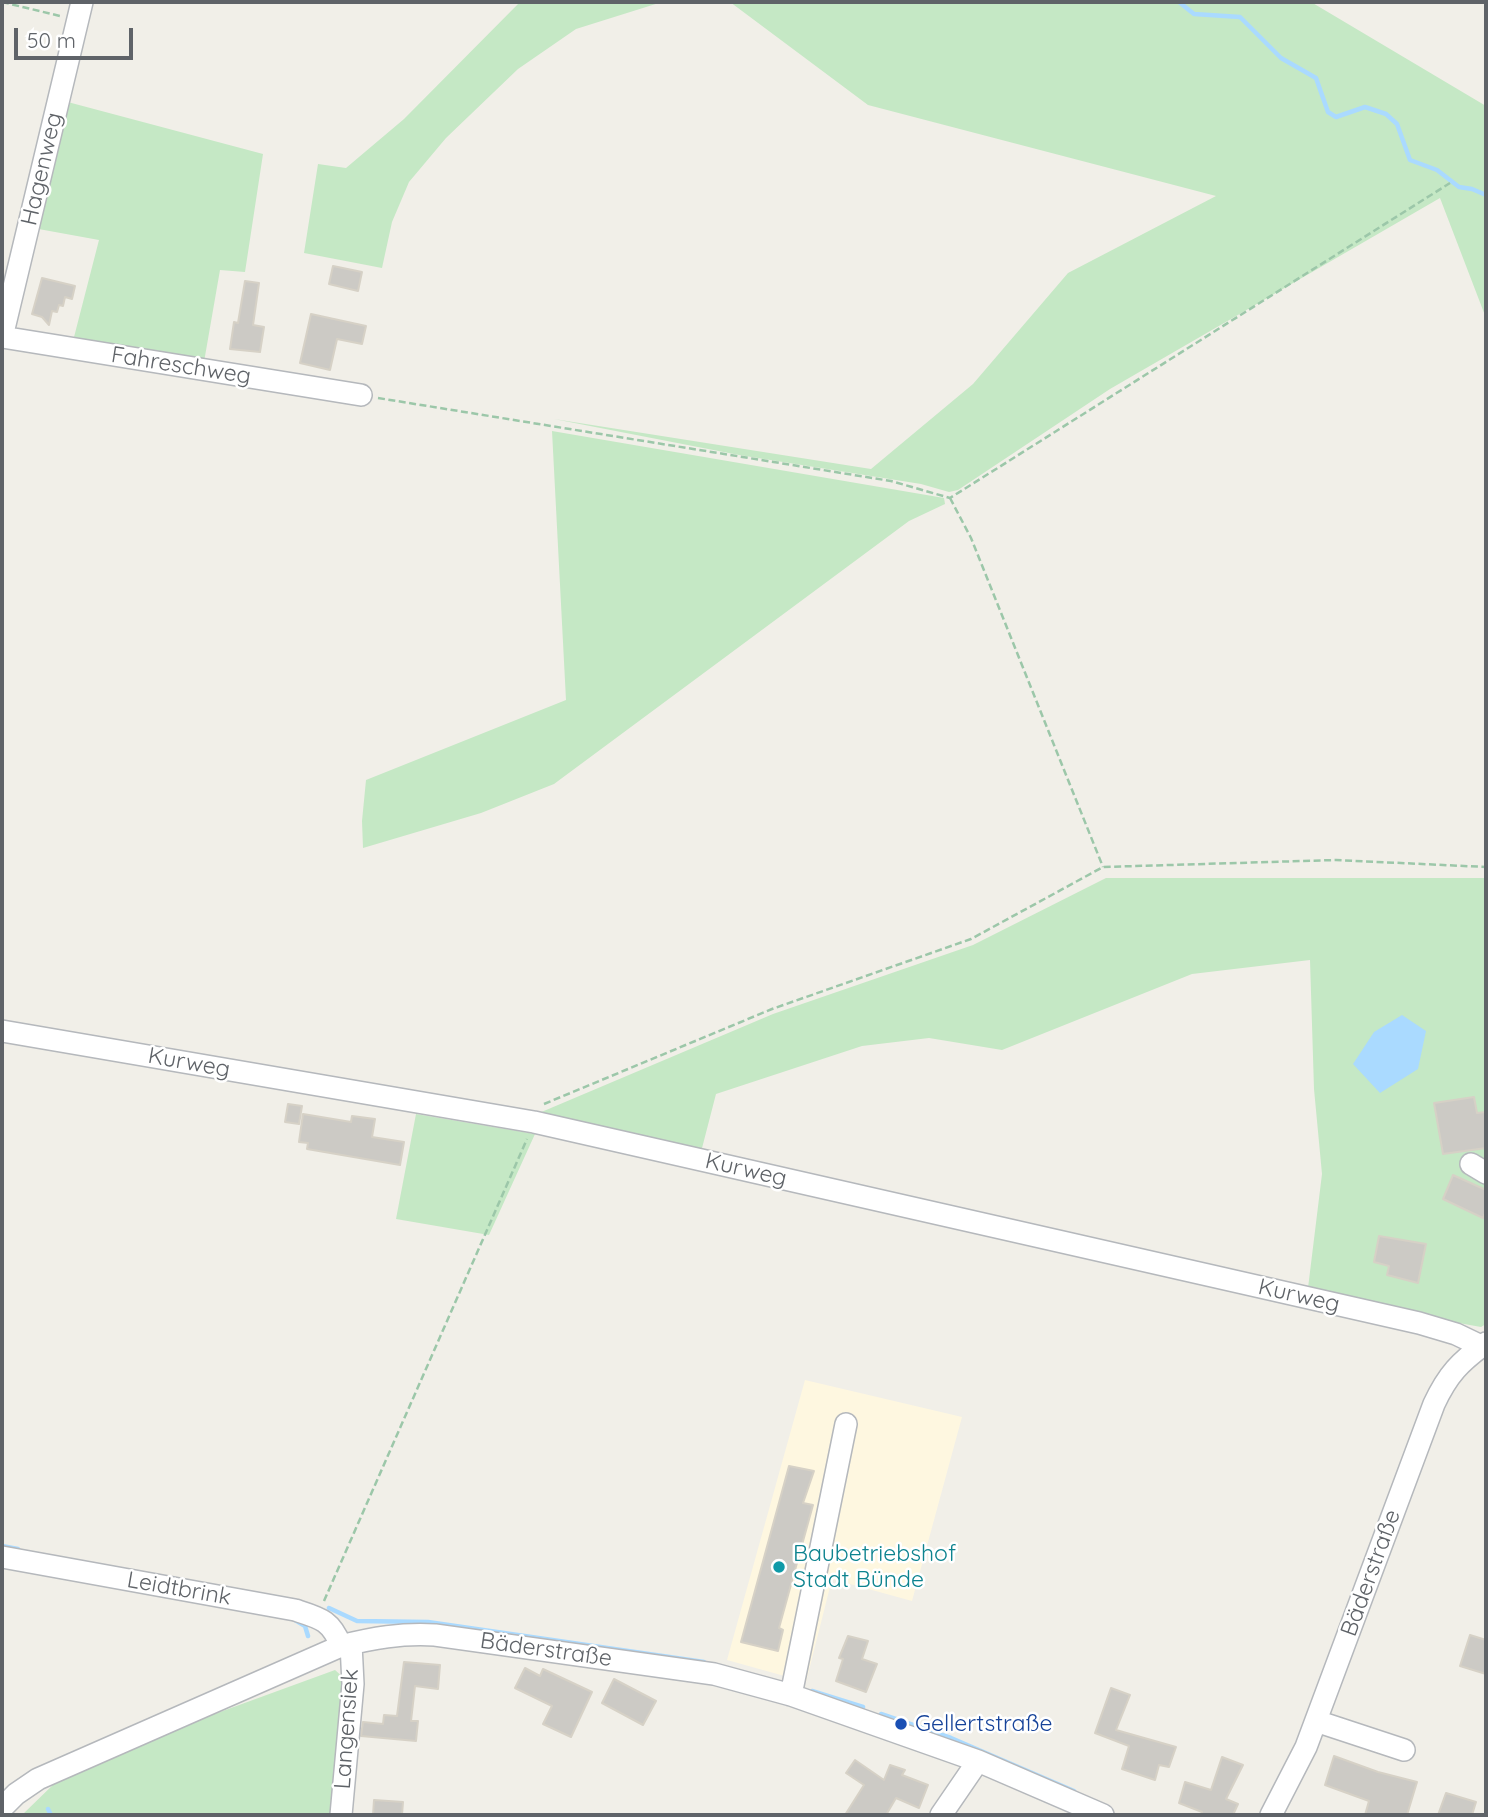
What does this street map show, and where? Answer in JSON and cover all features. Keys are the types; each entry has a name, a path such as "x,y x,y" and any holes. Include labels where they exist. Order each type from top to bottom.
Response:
{"street":[{"name":"Hagenweg","path":"2,337 79,11"},
{"name":"Fahreschweg","path":"2,337 361,395"},
{"name":"Kurweg","path":"2,1031 534,1122 1419,1323 1484,1344"},
{"name":"Bäderstraße","path":"1271,1815 1306,1747 1434,1404 1453,1370 1465,1357 1484,1344"},
{"path":"791,1695 846,1424"},
{"name":"Leidtbrink","path":"2,1557 295,1610 317,1617"},
{"path":"317,1617 328,1624 346,1645"},
{"name":"Bäderstraße","path":"2,1808 16,1794 38,1779 346,1645 375,1637 407,1633 714,1674 791,1695 978,1761 1103,1815"},
{"name":"Langensiek","path":"341,1815 353,1684 346,1645"},
{"path":"1316,1721 1404,1750"},
{"path":"941,1815 978,1761"}],"path":[{"path":"2,2 79,11"},
{"path":"950,498 1450,183"},
{"path":"361,395 891,481 950,498 971,538 1103,867"},
{"path":"512,1118 772,1009 971,939 1103,867 1336,860 1486,867"},
{"path":"317,1617 534,1122"}],"shaded area":[{"path":"805,1380 962,1417 912,1601 832,1579 806,1682 727,1660"}],"green space":[{"path":"520,2 662,2 576,29 518,69 446,138 409,182 392,222 382,268 304,253 318,164 346,168 404,119"},
{"path":"730,2 1311,2 1486,106 1486,318 1440,198 1110,389 958,490 949,492 921,484 739,455 554,419 871,469 973,384 1068,273 1216,196 868,105"},
{"path":"64,101 263,154 245,272 220,270 204,362 73,341 99,240 33,228"},
{"path":"552,431 944,498 945,504 909,521 554,784 481,813 363,848 362,821 366,780 566,700"},
{"path":"1106,878 1486,878 1486,1324 1481,1327 1408,1314 1308,1288 1322,1174 1314,1089 1310,960 1192,974 1002,1050 929,1038 862,1046 716,1094 701,1152 532,1116 773,1014 973,945"},
{"path":"416,1114 535,1134 489,1235 396,1219"},
{"path":"335,1670 344,1678 335,1815 22,1815 60,1778 209,1716"}],"water":[{"path":"1402,1015 1426,1031 1418,1069 1380,1093 1353,1064 1374,1032"}],"building":[{"path":"333,266 362,272 358,291 329,284"},
{"path":"42,278 75,286 72,299 65,297 63,306 59,305 57,312 52,311 49,325 42,317 32,314"},
{"path":"245,281 259,283 253,325 264,327 260,352 230,349 234,322 238,323"},
{"path":"311,314 366,326 362,344 337,339 330,370 300,363"},
{"path":"1474,1097 1477,1113 1486,1112 1486,1148 1443,1154 1434,1103"},
{"path":"288,1104 302,1106 299,1124 285,1122"},
{"path":"303,1114 351,1122 352,1116 375,1119 372,1137 404,1142 400,1165 307,1149 308,1143 299,1142"},
{"path":"1453,1175 1486,1190 1486,1211 1483,1218 1443,1199"},
{"path":"1379,1236 1426,1244 1418,1283 1387,1275 1389,1266 1374,1262"},
{"name":"Baubetriebshof Stadt Bünde","path":"789,1466 814,1471 803,1503 813,1505 779,1628 783,1630 778,1651 741,1642"},
{"path":"1470,1635 1486,1640 1486,1674 1460,1666"},
{"path":"848,1636 868,1641 862,1659 877,1664 866,1692 836,1681 843,1659 839,1658"},
{"path":"404,1662 440,1665 438,1689 415,1686 411,1721 418,1721 416,1741 361,1736 363,1722 383,1724 384,1715 397,1716"},
{"path":"525,1668 540,1676 543,1669 592,1692 571,1737 543,1724 552,1706 515,1688"},
{"path":"614,1679 656,1701 643,1725 602,1703"},
{"path":"1111,1688 1130,1695 1116,1730 1176,1747 1169,1767 1159,1765 1155,1780 1122,1769 1129,1746 1095,1733"},
{"path":"1334,1756 1378,1772 1417,1782 1407,1815 1365,1815 1369,1801 1325,1785"},
{"path":"1222,1757 1243,1765 1226,1799 1238,1804 1233,1815 1201,1815 1202,1812 1179,1803 1185,1782 1211,1790"},
{"path":"855,1760 884,1780 890,1765 905,1770 902,1775 928,1785 919,1808 896,1798 886,1815 845,1815 864,1785 846,1773"},
{"path":"1446,1793 1476,1802 1472,1815 1438,1815"},
{"path":"374,1800 403,1802 402,1815 373,1815"}],"waterway":[{"path":"1179,2 1194,14 1240,17 1281,58 1316,78 1328,112 1336,117 1365,107 1386,114 1397,124 1410,160 1437,170 1459,187 1486,195"},
{"path":"2,1546 18,1549"},
{"path":"329,1608 357,1621 428,1622 704,1662"},
{"path":"295,1620 305,1626 308,1636"},
{"path":"812,1691 863,1707"},
{"path":"881,1714 951,1738 1074,1791"},
{"path":"48,1809 51,1815"}],"place":[{"name":"Baubetriebshof Stadt Bünde","path":"779,1567"},
{"name":"Gellertstraße","path":"901,1724"}]}
